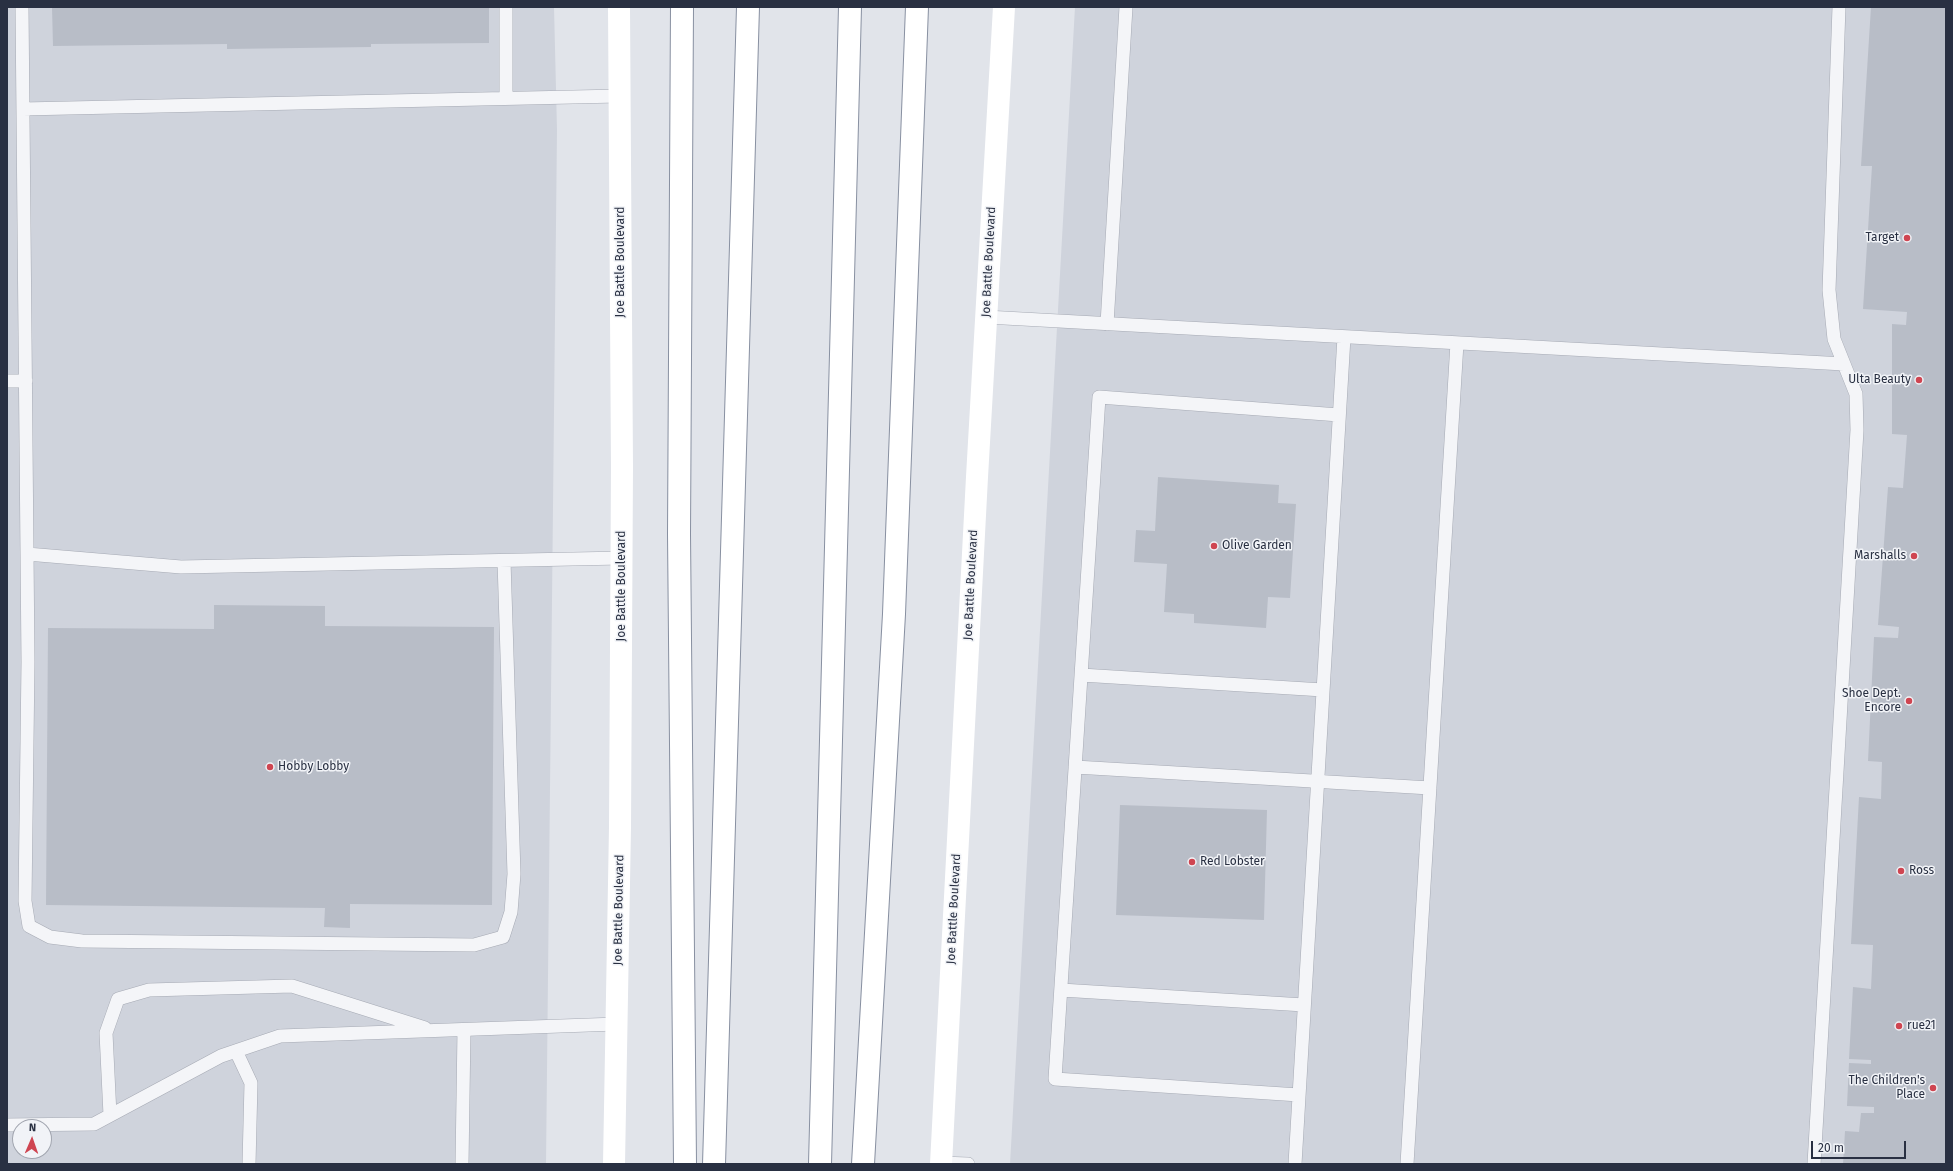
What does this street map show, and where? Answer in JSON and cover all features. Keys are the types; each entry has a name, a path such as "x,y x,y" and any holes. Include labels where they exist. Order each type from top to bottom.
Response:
{"main road":[{"name":"Joe Battle Boulevard","path":"614,1164 622,558 619,7"},
{"path":"682,7 679,542 685,1164"},
{"path":"714,1164 748,7"},
{"path":"820,1164 850,7"},
{"path":"862,1164 894,614 917,7"},
{"name":"Joe Battle Boulevard","path":"941,1164 1004,7"}],"lane":[{"path":"22,7 28,662 25,901 29,926 50,936 82,941 474,945 503,937 511,912 514,874 504,560"},
{"path":"506,7 506,98"},
{"path":"1107,324 1126,7"},
{"path":"1814,1164 1857,430 1856,394 1834,338 1829,290 1839,7"},
{"path":"23,109 619,96"},
{"path":"986,317 1844,364"},
{"path":"1294,1164 1344,337"},
{"path":"1407,1164 1457,343"},
{"path":"7,381 26,381"},
{"path":"1299,1095 1055,1079 1099,397 1339,415"},
{"path":"27,554 181,567 622,558"},
{"path":"1081,675 1323,690"},
{"path":"1075,768 1430,788"},
{"path":"110,1115 106,1032 118,999 148,990 292,986 433,1031"},
{"path":"1061,990 1304,1004"},
{"path":"7,1125 94,1124 221,1056 280,1036 617,1024"},
{"path":"462,1164 464,1030"},
{"path":"236,1051 251,1083 249,1164"},
{"path":"941,1164 968,1164"}],"shaded area":[{"path":"7,7 554,7 557,130 546,1164 7,1164"},
{"path":"1075,7 1946,7 1946,1164 1010,1164"}],"building":[{"path":"52,7 489,7 489,43 371,44 371,47 227,49 227,44 53,46"},
{"path":"1871,7 1946,7 1946,1164 1843,1164 1845,1131 1859,1132 1861,1113 1874,1113 1874,1107 1847,1106 1849,1063 1871,1064 1871,1060 1849,1059 1853,987 1871,989 1873,945 1851,944 1859,797 1881,799 1882,762 1868,761 1874,637 1898,638 1899,627 1878,625 1888,487 1903,488 1907,435 1892,434 1892,324 1906,325 1907,312 1863,309 1872,166 1861,166"},
{"name":"Olive Garden","path":"1158,477 1279,485 1278,503 1296,504 1290,598 1268,597 1266,628 1194,623 1194,614 1164,612 1167,564 1134,562 1136,530 1155,531"},
{"name":"Hobby Lobby","path":"214,605 325,606 325,626 494,627 492,905 350,904 350,928 324,927 325,908 46,905 48,628 214,629"},
{"name":"Red Lobster","path":"1120,805 1267,810 1264,920 1116,915"}],"place":[{"name":"Target","path":"1907,238"},
{"name":"Ulta Beauty","path":"1919,380"},
{"name":"Olive Garden","path":"1214,546"},
{"name":"Marshalls","path":"1914,556"},
{"name":"Shoe Dept. Encore","path":"1909,701"},
{"name":"Hobby Lobby","path":"270,767"},
{"name":"Red Lobster","path":"1192,862"},
{"name":"Ross","path":"1901,871"},
{"name":"rue21","path":"1899,1026"},
{"name":"The Children's Place","path":"1933,1088"}]}
